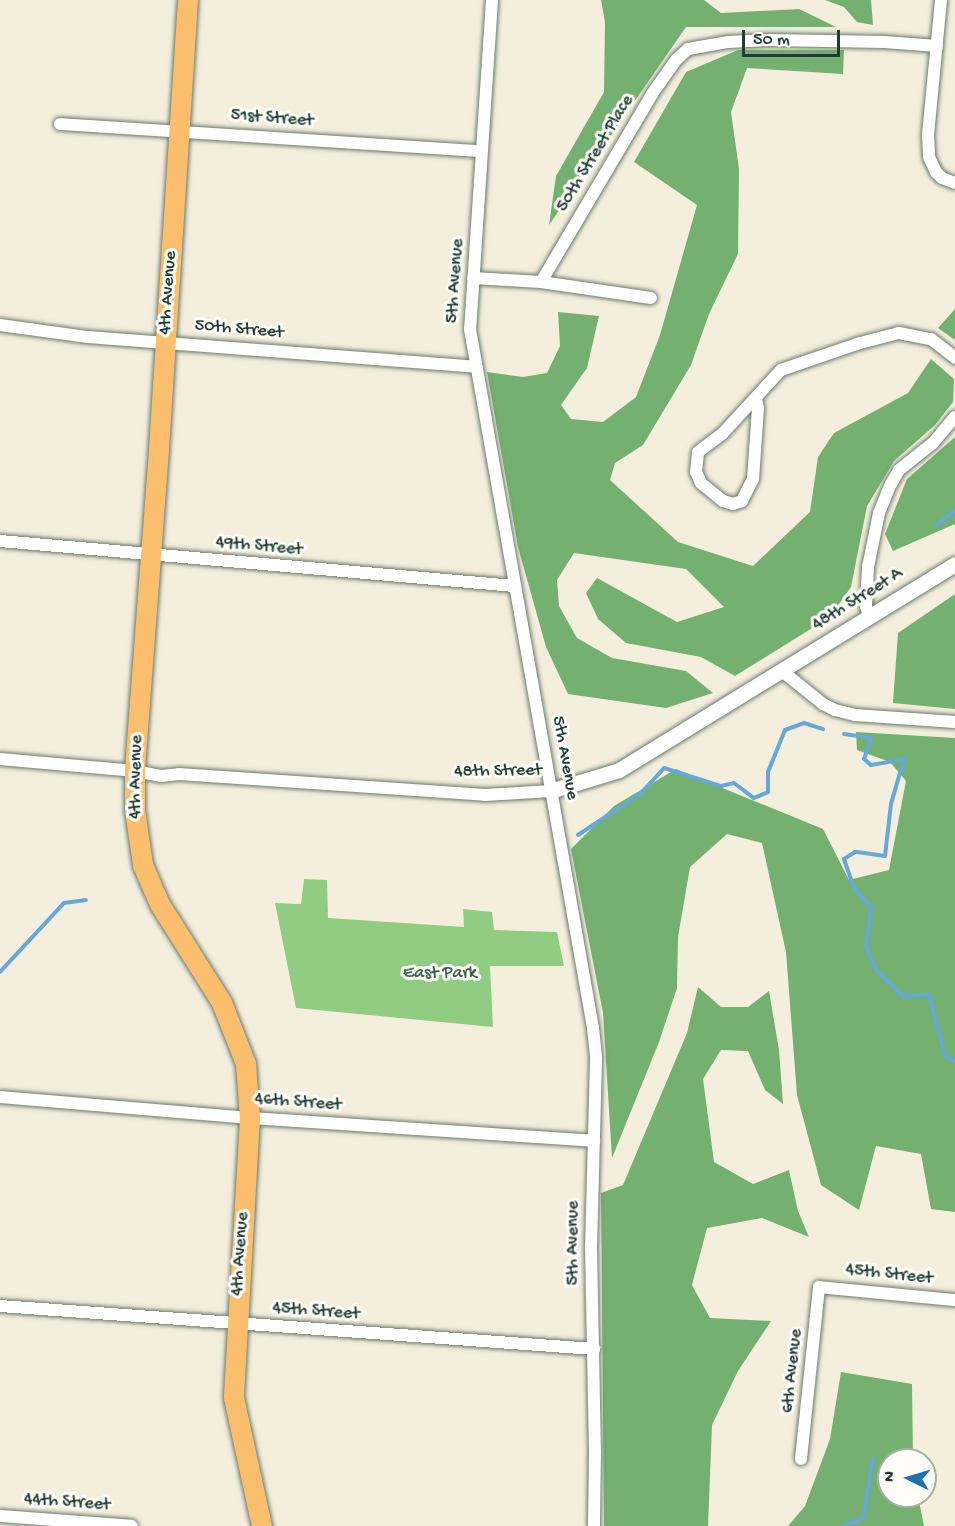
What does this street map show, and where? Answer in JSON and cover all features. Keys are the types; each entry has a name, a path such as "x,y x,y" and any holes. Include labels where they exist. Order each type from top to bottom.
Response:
{"main road":[{"name":"4th Avenue","path":"188,0 135,771 136,829 143,865 161,906 233,1025 246,1064 250,1118 236,1324 234,1398 262,1526"}],"street":[{"name":"5th Avenue","path":"492,0 470,329 498,475 514,586 593,1028 596,1059 591,1246 594,1349 594,1526"},
{"path":"941,0 928,135 929,157 936,172 942,178 955,183"},
{"name":"50th Street Place","path":"541,282 652,94 676,60 688,49 728,42 769,40 885,42 937,46"},
{"name":"51st Street","path":"60,124 481,152"},
{"path":"473,278 541,282 651,298"},
{"name":"50th Street","path":"0,325 88,337 476,367"},
{"path":"756,398 758,408 753,479 742,501 733,504 723,501 701,483 696,472 698,452 723,433 756,398 770,379 781,370 860,343 899,333 931,339 955,358"},
{"path":"869,616 866,606 868,567 879,513 891,484 899,470 933,443 955,417"},
{"name":"49th Street","path":"0,541 150,556 514,586"},
{"name":"48th Street A","path":"782,671 955,564"},
{"path":"782,671 814,698 835,710 855,715 955,722"},
{"name":"48th Street","path":"0,759 135,771 145,775 180,774 485,795 550,791 619,771 782,671"},
{"name":"46th Street","path":"0,1097 250,1118 594,1141"},
{"name":"45th Street","path":"819,1287 955,1300"},
{"name":"6th Avenue","path":"801,1459 819,1287"},
{"name":"45th Street","path":"0,1306 594,1349"},
{"name":"44th Street","path":"0,1516 132,1526"}],"green space":[{"path":"601,0 704,0 721,13 799,9 836,27 686,27 549,225 556,176 604,92 605,22"},
{"path":"825,0 871,0 873,25 857,22 844,7"},
{"path":"738,50 844,50 843,74 747,68 731,112 739,169 738,254 709,314 691,365 643,445 615,463 610,480 678,542 753,566 810,512 818,457 834,433 908,393 931,359 954,379 953,402 935,425 894,461 867,506 851,587 830,617 735,676 701,657 626,643 598,619 586,593 597,578 677,622 724,607 686,569 574,553 557,580 559,606 577,638 612,658 686,671 713,693 666,708 568,694 546,647 518,547 487,372 523,377 547,373 560,346 558,312 599,316 587,368 561,405 571,419 603,422 636,397 660,335 697,205 634,162 686,72"},
{"path":"955,309 955,340 938,328"},
{"path":"955,437 955,524 893,551 885,534 907,479"},
{"path":"955,594 955,709 893,703 898,633"},
{"path":"856,732 955,738 955,1212 931,1209 921,1154 876,1146 859,1210 821,1185 797,1095 786,952 762,843 727,834 690,867 678,937 677,988 659,1042 612,1158 603,1013 571,849 614,806 676,769 823,829 849,880 889,870 906,781 890,762 857,750"},
{"name":"East Park","path":"304,879 327,880 328,918 464,927 463,909 492,912 494,930 557,932 564,966 490,966 493,1027 296,1008 275,903 301,904"},
{"path":"698,987 721,1007 748,1007 769,991 779,1050 783,1104 765,1090 748,1051 721,1050 703,1079 714,1162 753,1184 789,1170 798,1211 809,1237 762,1218 707,1228 692,1285 710,1318 771,1321 738,1371 712,1425 708,1526 604,1526 601,1193 623,1185 687,1033"},
{"path":"841,1372 912,1384 913,1448 877,1448 877,1508 920,1508 924,1526 788,1526 805,1506 830,1439"}],"waterway":[{"path":"936,525 955,511"},
{"path":"578,835 640,794 664,768 721,786 734,783 754,798 768,792 768,772 785,730 804,723 823,729"},
{"path":"844,734 871,738 864,759 871,765 904,759 891,804 885,856 855,852 844,859 854,888 871,907 866,946 876,970 903,996 929,995 945,1056 955,1062"},
{"path":"0,972 64,903 86,900"},
{"path":"843,1526 863,1518 873,1459"}]}
